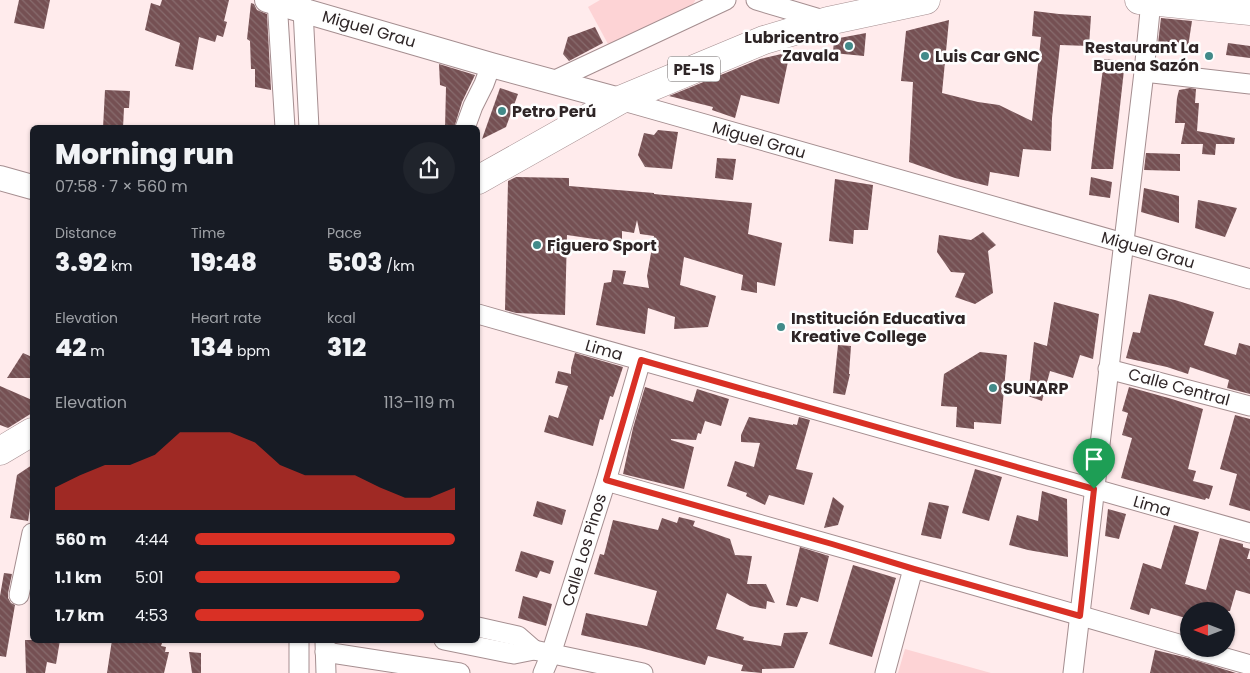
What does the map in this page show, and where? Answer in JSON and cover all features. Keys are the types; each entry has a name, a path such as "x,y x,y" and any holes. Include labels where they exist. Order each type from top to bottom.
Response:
{"highway":[{"name":"PE-1S","path":"480,179 620,100 764,40 828,21 926,0"},
{"path":"1145,0 1250,11"}],"main road":[{"name":"Miguel Grau","path":"274,1 302,5 491,65 620,100"},
{"path":"0,178 30,186"}],"street":[{"path":"552,81 700,6 726,0"},
{"path":"756,0 828,21"},
{"path":"1073,673 1144,72 1145,0"},
{"path":"274,1 285,125"},
{"path":"302,5 309,125"},
{"path":"466,125 491,65"},
{"path":"1144,72 1250,84"},
{"name":"Miguel Grau","path":"620,100 1250,279"},
{"name":"Lima","path":"480,315 1250,533"},
{"name":"Calle Los Pinos","path":"543,673 543,652 606,480 641,360"},
{"name":"Calle Central","path":"1108,369 1250,406"},
{"path":"606,480 1180,644"},
{"path":"19,595 30,543"},
{"path":"885,673 914,569"},
{"path":"480,628 518,636 543,652"},
{"path":"299,643 299,673"},
{"path":"459,643 514,654 543,652 643,673"},
{"path":"326,673 325,646 460,673"},
{"path":"1226,658 1250,665"}],"shaded area":[{"path":"600,0 695,1 683,17 608,44 588,7"},
{"path":"905,649 991,673 898,673"}],"building":[{"path":"19,0 50,0 44,29 14,23"},
{"path":"162,0 229,0 224,21 227,22 223,37 217,35 215,42 199,37 193,70 175,66 180,43 145,30 151,3 160,6"},
{"path":"251,3 254,4 257,10 267,14 271,90 255,87 255,69 251,69 250,41 247,39"},
{"path":"1034,11 1091,16 1089,46 1060,45 1052,118 1051,151 1023,149 1019,177 990,172 988,186 955,178 909,162 913,82 901,81 906,31 949,20 942,93 999,105 1032,121 1041,37 1032,36"},
{"path":"1161,18 1192,21 1188,47 1158,43"},
{"path":"595,27 603,43 569,61 563,54 568,37"},
{"name":"Lubricentro Zavala","path":"866,33 864,56 833,53 834,39"},
{"path":"1228,43 1250,46 1250,58 1226,55"},
{"path":"790,52 779,104 741,95 735,118 712,110 713,107 669,96 760,59"},
{"path":"1104,59 1125,61 1113,169 1091,169"},
{"path":"439,64 475,75 462,102 455,125 445,125 446,87 440,85"},
{"name":"Petro Perú","path":"500,88 518,94 506,127 482,139"},
{"path":"1196,89 1195,103 1199,103 1197,131 1235,138 1234,144 1216,144 1215,155 1202,154 1203,144 1181,144 1185,123 1175,123 1177,98 1179,90"},
{"path":"105,90 130,91 129,108 124,108 123,125 103,125"},
{"path":"658,130 678,132 672,169 645,167 638,155 644,133 654,135"},
{"path":"1146,153 1180,154 1180,171 1144,170"},
{"path":"717,158 736,159 733,180 715,178"},
{"path":"516,177 569,178 569,186 752,203 748,234 782,243 775,286 757,282 757,293 741,290 743,275 684,257 680,285 716,296 708,327 674,329 675,317 648,308 645,334 596,325 604,283 611,282 613,270 626,271 623,284 649,288 647,276 654,236 640,234 637,220 634,233 622,231 622,243 567,235 565,315 516,313 505,310 508,181"},
{"path":"1091,177 1112,182 1110,198 1089,195"},
{"path":"835,179 873,185 868,230 854,230 853,244 829,241"},
{"path":"1144,188 1179,196 1179,223 1141,212"},
{"path":"1198,200 1237,208 1225,237 1195,228"},
{"path":"983,232 996,245 988,251 993,293 975,304 955,297 965,273 951,272 937,252 939,235 971,240"},
{"path":"1149,294 1214,312 1204,345 1236,355 1239,343 1250,346 1250,394 1227,388 1229,380 1190,367 1188,374 1167,367 1126,358 1133,332 1140,333"},
{"path":"1054,302 1099,314 1093,359 1080,355 1073,378 1050,371 1042,401 1028,396 1034,342 1047,346"},
{"path":"838,345 851,346 850,374 845,395 833,393"},
{"path":"980,352 1007,355 1001,424 974,422 974,429 956,427 957,407 941,406 944,374"},
{"path":"23,353 30,356 30,378 7,378"},
{"path":"575,353 623,367 613,397 610,396 603,420 600,419 593,446 544,432 549,415 558,418 568,386 555,383 558,371 571,374"},
{"path":"0,386 30,399 30,414 8,428 0,425"},
{"path":"645,387 693,402 697,389 729,399 721,426 705,421 701,434 698,433 696,440 671,439 694,447 684,489 623,474 633,428"},
{"path":"1129,387 1203,409 1188,469 1196,471 1193,481 1213,486 1209,499 1206,498 1205,500 1121,478 1132,438 1122,435 1128,413 1122,411"},
{"path":"1235,415 1250,419 1250,511 1229,505 1237,474 1220,469"},
{"path":"749,417 793,425 797,425 799,417 810,420 796,469 813,473 804,505 769,495 765,505 746,496 747,493 727,486 735,461 754,467 760,443 741,442 741,435"},
{"path":"30,466 30,508 28,521 10,518 17,475"},
{"path":"975,469 1002,477 989,521 962,513"},
{"path":"1042,491 1067,499 1068,557 1009,545 1017,515 1038,521"},
{"path":"833,497 844,506 838,525 824,528"},
{"path":"537,501 566,510 562,525 533,516"},
{"path":"929,502 949,506 941,539 921,535"},
{"path":"1108,509 1126,514 1119,539 1105,536"},
{"path":"679,517 695,521 693,526 730,539 735,555 752,556 747,584 766,584 775,603 767,601 766,609 750,606 727,593 716,629 744,637 743,640 781,646 784,633 808,632 794,668 762,669 762,673 741,671 743,665 708,656 705,665 581,635 586,613 647,626 657,591 594,574 600,554 604,555 613,520 658,530 662,518 677,523"},
{"path":"1174,525 1199,532 1185,584 1206,590 1220,538 1243,544 1243,547 1250,549 1247,559 1250,559 1250,594 1236,590 1233,602 1180,602 1180,616 1151,608 1149,615 1130,609 1143,563 1161,569"},
{"path":"800,547 829,556 818,602 801,597 797,607 786,605"},
{"path":"521,551 554,561 550,574 540,571 537,578 515,571"},
{"path":"853,565 896,578 872,657 829,644"},
{"path":"4,573 12,574 8,598 15,605 6,657 0,656 0,596"},
{"path":"523,596 552,604 546,626 518,618"},
{"path":"25,640 30,640 30,643 60,643 56,664 47,662 45,673 26,673"},
{"path":"112,643 162,643 161,646 166,647 165,652 169,652 164,673 107,673"},
{"path":"1155,650 1236,673 1150,673"},
{"path":"189,652 201,653 201,673 192,673"}],"place":[{"name":"Lubricentro Zavala","path":"849,46"},
{"name":"Luis Car GNC","path":"925,56"},
{"name":"Restaurant La Buena Sazón","path":"1209,56"},
{"name":"Petro Perú","path":"502,111"},
{"name":"Figuero Sport","path":"537,245"},
{"name":"Institución Educativa Kreative College","path":"781,327"},
{"name":"SUNARP","path":"993,388"}],"route":[{"path":"641,360 1094,489 1080,616 606,480 641,360"}]}
